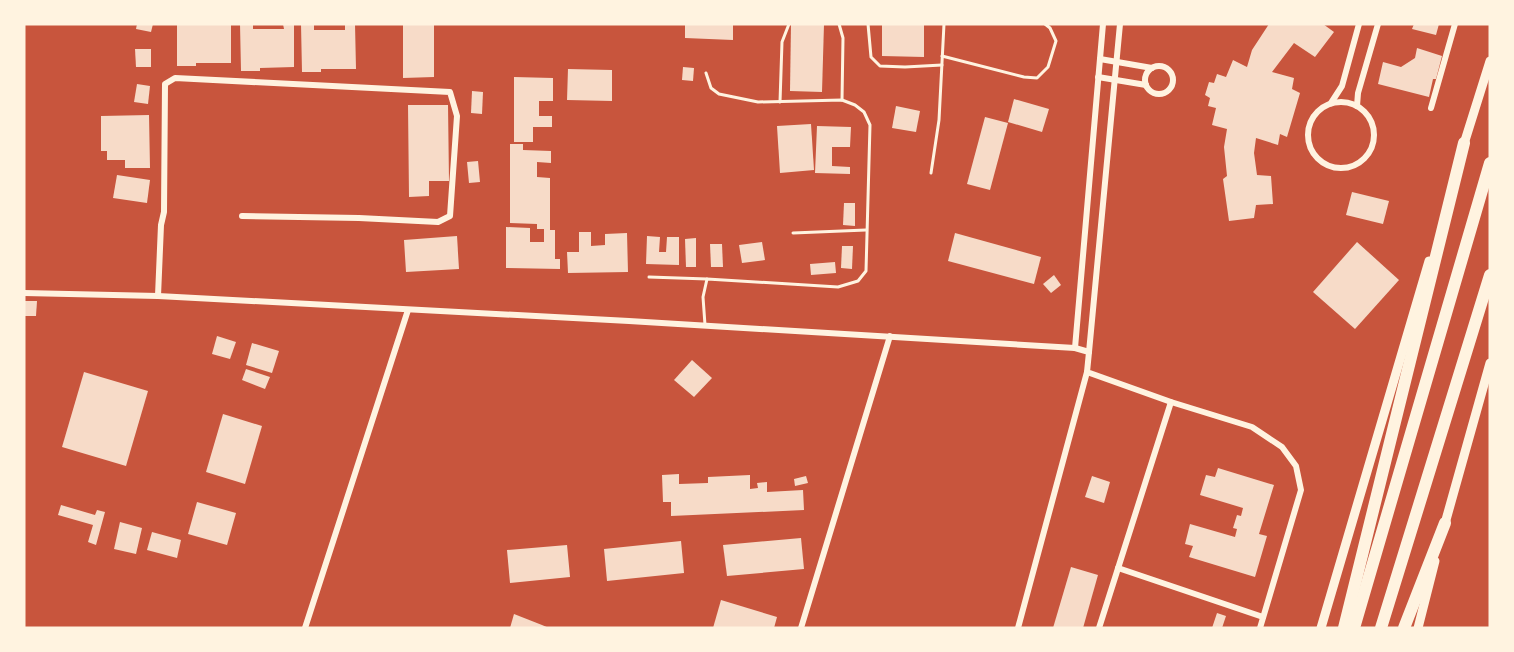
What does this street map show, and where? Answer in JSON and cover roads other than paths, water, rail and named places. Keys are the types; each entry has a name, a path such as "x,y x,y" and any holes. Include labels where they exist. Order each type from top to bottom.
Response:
{"highway":[{"path":"1344,628 1464,143"},
{"path":"1354,628 1490,163"},
{"path":"1381,628 1490,275"},
{"path":"1404,628 1445,523"}],"main road":[{"path":"1321,628 1490,61"},
{"path":"1418,628 1490,363"}],"street":[{"path":"1075,348 1103,24"},
{"path":"1018,628 1088,372 1120,24"},
{"path":"1330,103 1342,101 1357,106 1369,117 1374,132 1374,140 1368,155 1348,167 1340,168 1324,164 1318,159 1310,145 1308,129 1314,115 1330,103 1342,86 1359,24"},
{"path":"1357,106 1358,93 1378,24"},
{"path":"1431,108 1455,24"},
{"path":"1098,77 1146,85 1159,94 1167,92 1173,84 1172,74 1165,67 1152,68 1100,59"},
{"path":"1146,85 1146,76 1152,68"},
{"path":"158,296 160,225 164,212 165,84 175,78 450,92 457,116 450,216 438,222 242,216"},
{"path":"24,293 158,296 705,325 1075,348 1089,352"},
{"path":"305,628 408,310"},
{"path":"801,628 891,336"},
{"path":"1088,372 1171,402 1252,427 1282,447 1296,466 1301,490 1260,628"},
{"path":"1099,628 1171,402"},
{"path":"1118,568 1263,617"}],"lane":[{"path":"780,102 782,42 789,24"},
{"path":"839,24 843,38 842,100"},
{"path":"868,24 871,57 880,66 905,68 942,65"},
{"path":"932,173 939,120 944,24"},
{"path":"942,56 1024,77 1037,78 1048,67 1056,41 1050,28 1045,24"},
{"path":"649,277 838,287 858,281 866,271 870,124 864,112 855,105 842,100 758,102 719,94 711,88 706,73"},
{"path":"793,233 867,230"},
{"path":"705,325 703,297 707,279"}]}
